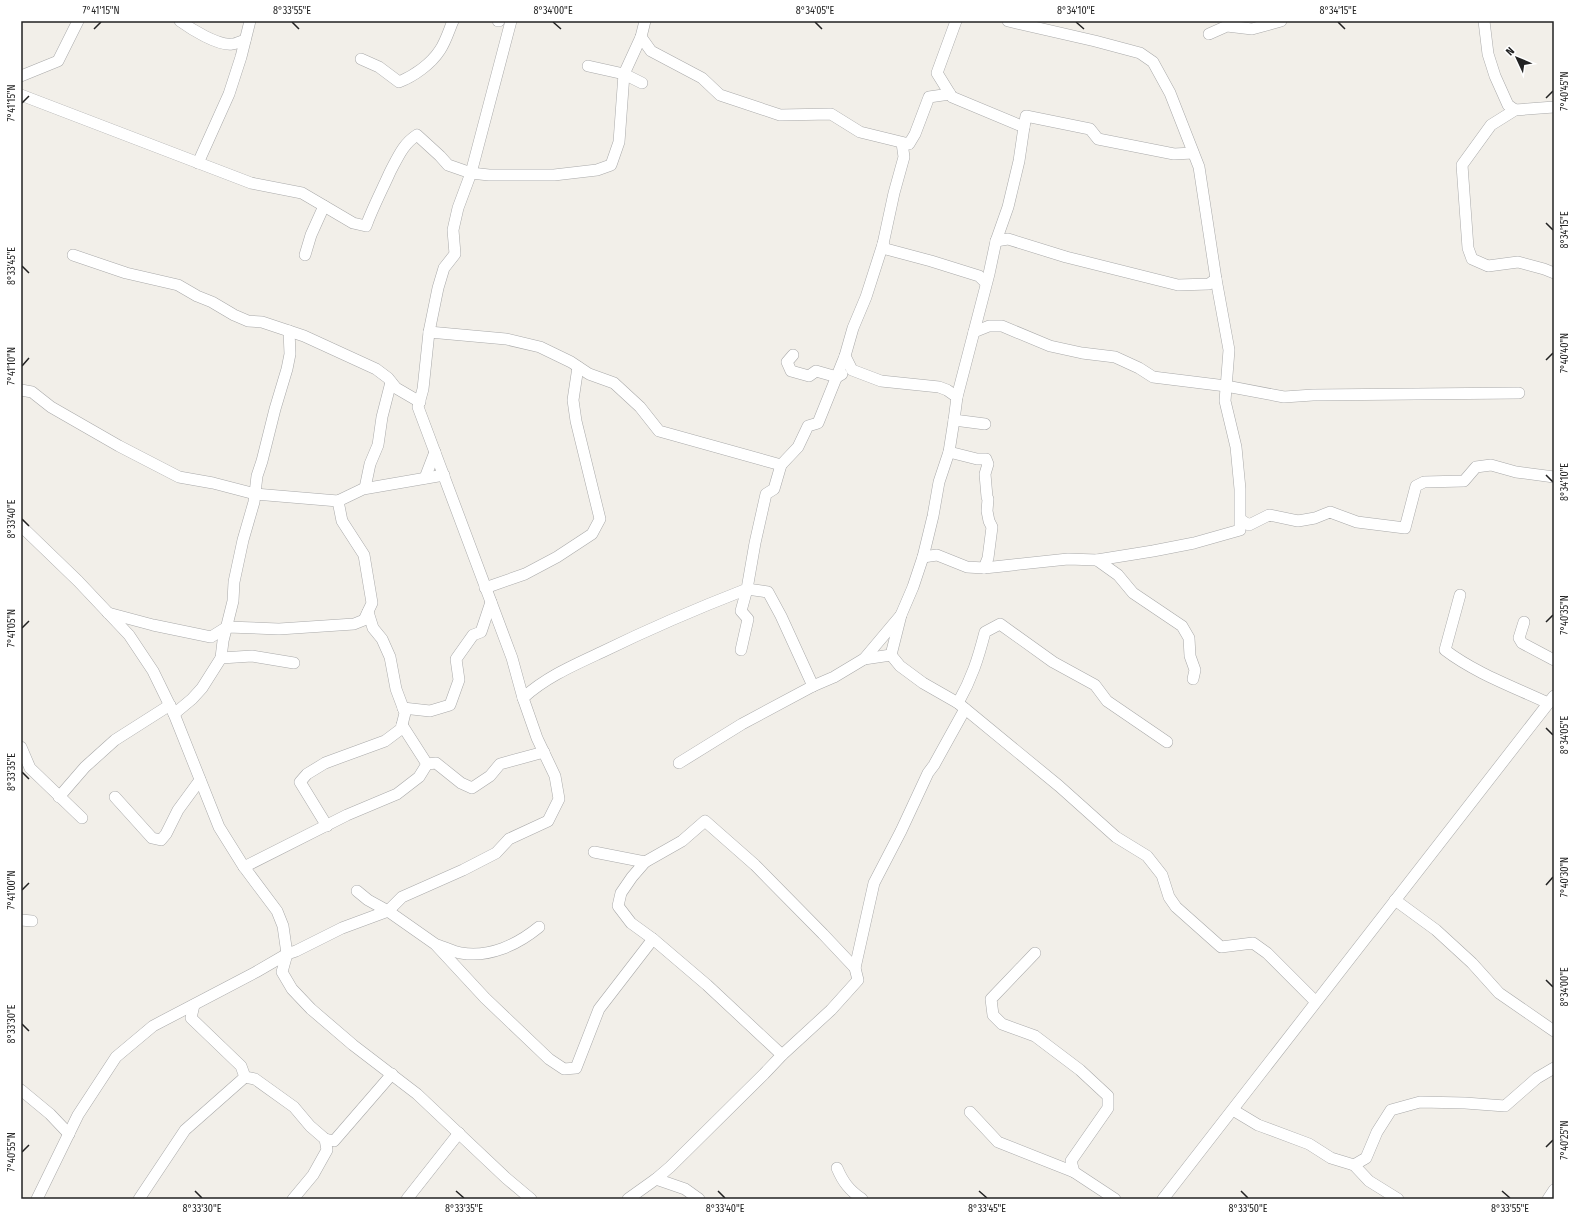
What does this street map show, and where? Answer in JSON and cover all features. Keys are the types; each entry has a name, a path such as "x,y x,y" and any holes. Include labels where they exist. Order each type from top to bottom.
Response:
{"street":[{"path":"21,76 58,61 78,21"},
{"path":"180,21 200,34 226,44 233,44 245,40"},
{"path":"198,163 229,94 241,57 250,21"},
{"path":"361,60 379,67 399,82 410,78 427,64 440,50 453,21"},
{"path":"36,1199 78,1115 116,1057 152,1026 194,1005 287,954 342,928 388,911 402,897 464,870 496,853 509,839 548,821 559,799 555,776 537,738 523,698 512,658 418,407 423,389 429,332 438,288 444,268 455,254 452,230 458,208 472,173 511,21"},
{"path":"21,95 251,183 302,193 353,223 366,226 379,192 402,149 417,135 448,165 472,173 489,175 554,175 597,170 612,165 618,142 624,74 641,37 645,21"},
{"path":"956,21 937,73 950,94 952,97 1024,127"},
{"path":"923,557 937,555 967,567 984,568 1068,559 1098,560 1167,548 1240,530 1240,489 1236,447 1225,400 1229,350 1198,168 1170,93 1153,62 1140,53 1055,26 1008,21"},
{"path":"1209,34 1227,26 1252,28 1281,21"},
{"path":"1484,21 1488,54 1495,76 1508,105 1515,110"},
{"path":"641,37 651,51 702,78 720,95 780,114 832,114 860,132 902,143 909,144 915,134 929,97 950,94"},
{"path":"588,66 624,74 642,83"},
{"path":"1554,106 1515,110 1491,125 1462,165 1468,248 1472,259 1488,266 1518,262 1554,273"},
{"path":"891,655 901,615 913,588 923,557 933,516 939,482 949,452 956,398 996,241 1008,207 1019,161 1026,116 1090,129 1098,139 1174,154 1193,153"},
{"path":"741,650 748,619 741,611 747,589 766,494 774,489 781,465 798,447 808,426 818,423 837,377 853,328 866,297 884,244 894,193 904,157 902,143"},
{"path":"305,255 311,235 324,206"},
{"path":"996,241 1008,239 1066,257 1178,285 1209,284 1216,279"},
{"path":"884,244 886,249 979,276 986,283"},
{"path":"73,255 126,273 178,285 248,321 262,322 304,336 376,369 396,388 420,402"},
{"path":"974,332 989,326 1002,326 1050,346 1082,353 1115,357 1139,368 1153,377 1226,386 1284,397 1313,395 1518,393"},
{"path":"59,797 85,767 115,740 192,699 202,688 221,658 233,601 234,582 243,540 254,502 256,476 262,460 275,408 287,369 290,354 289,331"},
{"path":"429,332 506,339 540,348 571,362 588,374 614,383 640,407 659,431 781,465"},
{"path":"793,355 787,362 791,370 809,376 816,371 837,377 852,370"},
{"path":"845,356 852,370 881,381 939,387 947,390 956,398"},
{"path":"485,588 525,574 556,557 592,534 600,519 576,421 573,400 578,367"},
{"path":"365,488 370,464 378,445 382,417 391,382"},
{"path":"21,390 32,392 51,407 119,446 180,477 213,483 254,494 338,501 365,488 444,475"},
{"path":"954,420 985,424"},
{"path":"425,478 435,452"},
{"path":"949,452 977,459 986,459 988,464 985,474 988,499 987,511 992,527 988,558 984,568"},
{"path":"1241,520 1249,525 1269,515 1298,521 1315,518 1330,512 1358,522 1405,528 1416,486 1424,482 1464,481 1476,467 1492,465 1516,472 1554,477"},
{"path":"108,613 153,626 211,637 227,627 279,629 354,624 364,620 372,603 364,555 342,521 338,501"},
{"path":"21,526 78,581 129,635 153,671 172,710 219,827 244,867 277,912 283,926 287,954 282,972 298,996 353,1046 418,1094 506,1178 531,1199"},
{"path":"1098,560 1118,575 1133,593 1182,626 1189,638 1190,656 1195,670 1193,679"},
{"path":"523,698 533,688 560,672 657,625 747,589 768,592 781,616 812,686"},
{"path":"1163,1199 1551,699 1495,678 1456,658 1445,650 1460,595"},
{"path":"403,708 430,711 450,705 459,680 456,659 473,636 481,632 490,602"},
{"path":"327,826 300,782 306,774 326,762 385,741 401,729 405,713 396,689 390,656 382,639 373,628 368,612"},
{"path":"679,763 742,724 812,686 834,677 864,659 901,615"},
{"path":"1524,622 1519,638 1522,643 1554,660"},
{"path":"628,1199 656,1179 782,1054 831,1010 858,980 855,968 874,883 962,706 985,632 1000,624 1053,662 1095,685 1107,701 1167,742"},
{"path":"864,659 891,655"},
{"path":"891,655 900,666 923,683 962,706 1059,786 1116,837 1147,856 1162,875 1169,897 1176,907 1205,934 1221,947 1254,943 1267,953 1316,1001"},
{"path":"221,658 252,656 294,663"},
{"path":"402,725 428,764"},
{"path":"21,747 30,768 82,818"},
{"path":"244,867 347,815 397,794 419,777 428,764 436,763 461,783 472,788 490,776 500,764 544,752"},
{"path":"115,797 152,838 160,840 166,834 178,810 200,780"},
{"path":"782,1054 653,939 631,923 618,906 621,893 632,877 645,862 682,841 705,821 755,865 855,968"},
{"path":"594,852 645,862"},
{"path":"357,891 368,900 388,911 435,944 485,998 549,1059 564,1069 576,1068 599,1009 653,939"},
{"path":"1395,900 1436,930 1472,964 1499,993 1554,1031"},
{"path":"21,920 32,921"},
{"path":"435,944 460,953 477,954 506,948 539,927"},
{"path":"1035,953 991,999 993,1015 1002,1024 1035,1036 1080,1070 1108,1096 1108,1108 1071,1161 1074,1172"},
{"path":"194,1005 191,1018 241,1066 245,1077"},
{"path":"1354,1165 1366,1158 1377,1132 1391,1110 1420,1102 1505,1106 1537,1078 1554,1068"},
{"path":"293,1199 313,1175 328,1143 392,1074"},
{"path":"245,1077 255,1079 294,1107 310,1126 328,1143"},
{"path":"139,1199 186,1130 245,1077"},
{"path":"21,1090 50,1114 69,1134"},
{"path":"1233,1110 1258,1125 1309,1144 1331,1158 1354,1165 1369,1182 1398,1199"},
{"path":"970,1112 998,1142 1074,1172 1116,1199"},
{"path":"407,1199 459,1133"},
{"path":"837,1168 843,1182 862,1199"},
{"path":"656,1179 685,1189 699,1199"},
{"path":"513,1199 520,1190"},
{"path":"1548,1199 1554,1190"}]}
